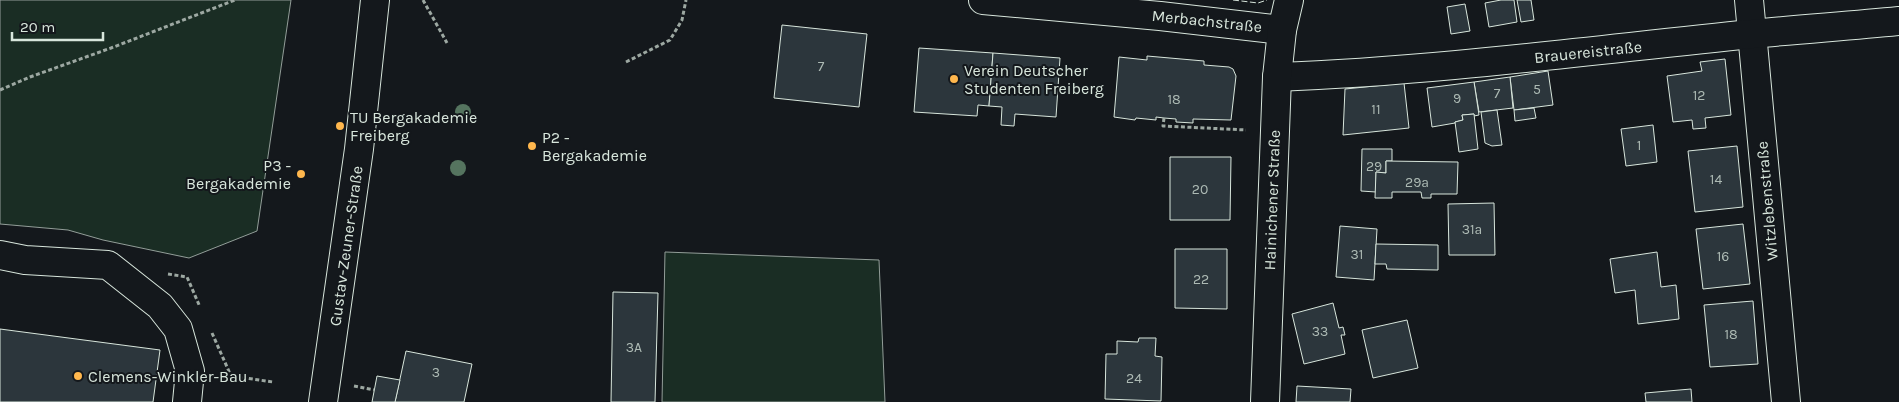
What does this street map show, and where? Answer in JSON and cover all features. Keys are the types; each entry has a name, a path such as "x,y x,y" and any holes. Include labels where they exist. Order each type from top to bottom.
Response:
{"street":[{"name":"Gustav-Zeuner-Straße","path":"323,402 359,149 375,0"},
{"name":"Merbachstraße","path":"983,0 1160,16 1282,30"},
{"name":"Hainichener Straße","path":"1265,402 1277,77 1282,30 1289,0"},
{"name":"Witzlebenstraße","path":"1749,0 1786,402"},
{"name":"Brauereistraße","path":"1277,77 1359,74 1484,63 1752,34 1899,21"},
{"path":"0,255 24,260 108,265 160,306 178,329 190,372 188,402"}],"path":[{"path":"0,90 235,0"},
{"path":"423,0 447,43"},
{"path":"626,62 670,40 682,20 686,0"},
{"path":"1164,118 1163,126 1274,131"},
{"path":"230,376 273,382"}],"green space":[{"path":"0,0 291,0 257,231 189,258 103,240 68,230 0,224"},
{"path":"665,252 879,260 885,402 662,402"}],"building":[{"path":"1514,0 1517,22 1489,27 1485,3"},
{"path":"1517,0 1531,0 1534,20 1521,22"},
{"path":"1465,4 1470,31 1451,34 1447,7"},
{"path":"782,25 867,34 859,107 774,98"},
{"name":"Verein Deutscher Studenten Freiberg","path":"919,48 993,53 989,106 978,105 977,116 914,112"},
{"path":"993,53 1060,58 1056,117 1015,114 1014,126 1001,125 1002,107 989,106"},
{"path":"1147,56 1204,61 1204,65 1233,69 1236,76 1231,120 1193,119 1193,123 1176,122 1176,119 1156,117 1156,120 1136,118 1135,120 1114,117 1119,57 1147,60"},
{"path":"1725,59 1731,115 1705,118 1706,128 1693,129 1692,120 1673,122 1667,76 1702,71 1700,62"},
{"path":"1548,71 1553,105 1514,110 1510,77"},
{"path":"1510,77 1513,108 1479,112 1474,82"},
{"path":"1474,82 1479,115 1462,115 1463,120 1432,127 1427,88"},
{"path":"1404,83 1409,128 1343,135 1345,89"},
{"path":"1534,108 1536,118 1515,121 1514,110"},
{"path":"1497,110 1502,145 1492,146 1485,143 1481,112"},
{"path":"1474,114 1478,149 1459,152 1455,122 1463,120 1462,115"},
{"path":"1653,125 1657,162 1626,166 1621,129"},
{"path":"1737,146 1743,207 1695,212 1688,151"},
{"path":"1362,149 1392,149 1392,161 1386,161 1386,173 1376,172 1376,192 1361,191"},
{"path":"1170,157 1231,157 1230,220 1170,220"},
{"path":"1386,161 1458,162 1457,194 1431,194 1431,198 1422,198 1421,192 1392,192 1392,198 1375,198 1376,172 1386,173"},
{"path":"1494,203 1495,255 1449,255 1448,204"},
{"path":"1743,224 1750,284 1703,289 1696,229"},
{"path":"1340,226 1377,229 1374,280 1336,277"},
{"path":"1376,244 1438,245 1438,270 1387,269 1386,264 1375,264"},
{"path":"1175,249 1227,249 1227,309 1175,308"},
{"path":"1657,252 1661,287 1676,285 1679,319 1638,324 1635,290 1615,293 1610,259"},
{"path":"613,292 658,293 655,402 611,402"},
{"path":"1753,301 1758,364 1710,367 1704,305"},
{"path":"1333,303 1339,328 1343,327 1345,335 1341,335 1345,354 1304,364 1292,314"},
{"path":"1407,320 1418,368 1373,378 1362,330"},
{"name":"Clemens-Winkler-Bau","path":"0,329 160,350 153,402 0,402"},
{"path":"1139,338 1156,338 1155,356 1162,357 1161,401 1105,399 1106,354 1117,354 1117,341 1138,342"},
{"path":"406,351 472,364 464,402 395,402"},
{"path":"377,376 400,380 395,402 372,402"},
{"path":"1297,386 1351,389 1350,402 1296,402"},
{"path":"1691,389 1692,402 1646,402 1645,393"}],"fence":[{"path":"1233,0 1258,3 1267,0"}],"place":[{"name":"Verein Deutscher Studenten Freiberg","path":"954,79"},
{"name":"TU Bergakademie Freiberg","path":"340,126"},
{"name":"P2 - Bergakademie","path":"532,146"},
{"name":"P3 - Bergakademie","path":"301,174"},
{"name":"Clemens-Winkler-Bau","path":"78,376"}]}
